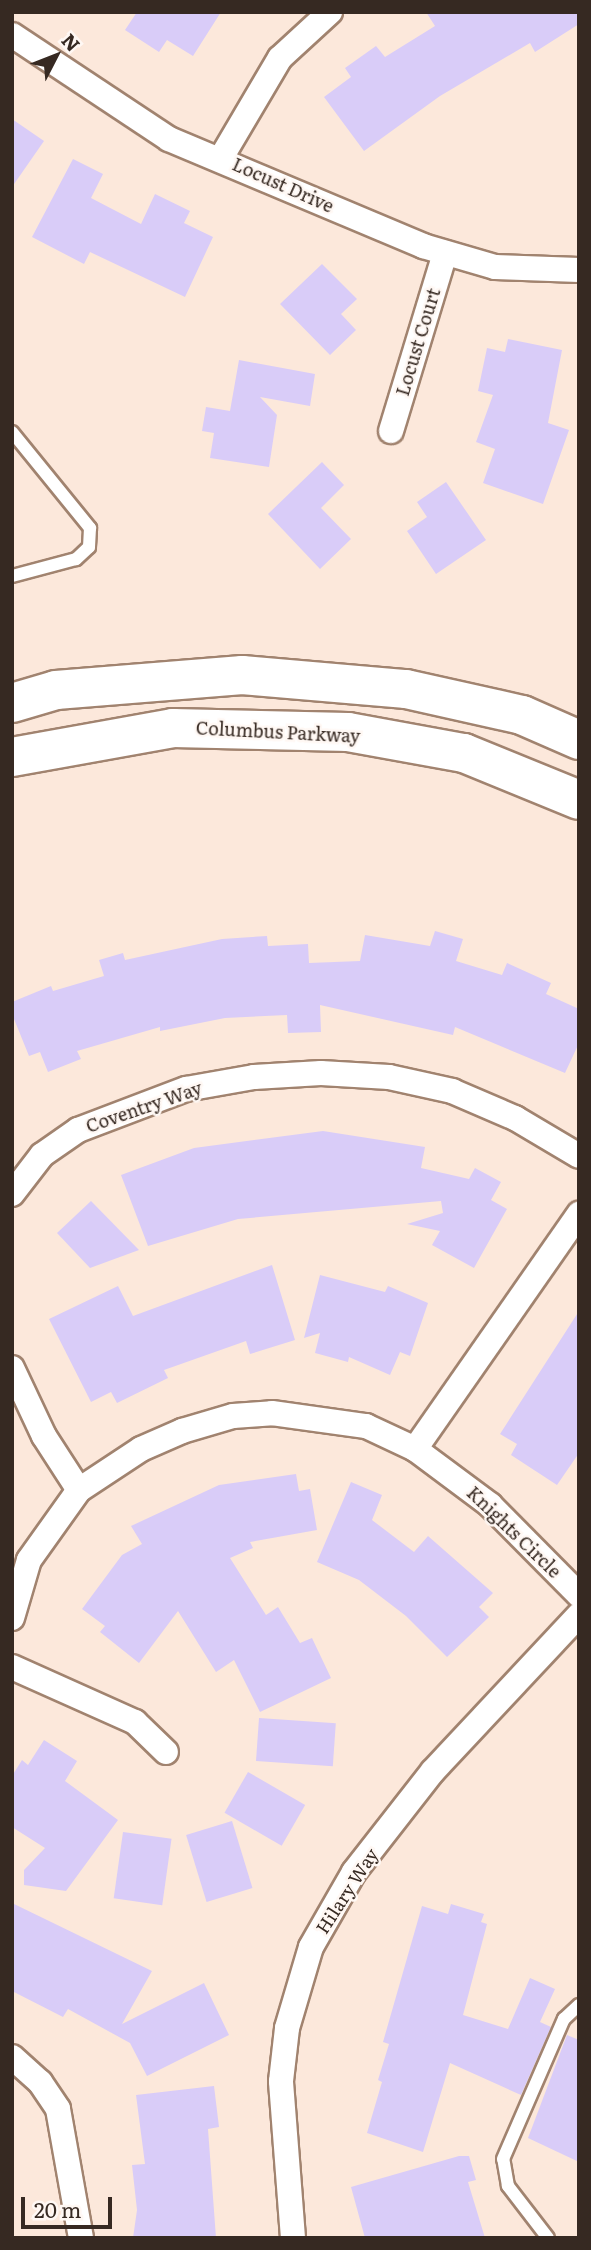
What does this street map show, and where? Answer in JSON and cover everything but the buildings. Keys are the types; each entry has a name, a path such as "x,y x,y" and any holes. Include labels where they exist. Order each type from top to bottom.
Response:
{"main road":[{"path":"12,703 56,690 242,676 406,689 522,715 579,740"},
{"name":"Columbus Parkway","path":"12,757 173,728 348,732 464,753 579,800"}],"street":[{"path":"221,158 279,58 330,12"},
{"name":"Locust Drive","path":"12,34 169,139 221,158 445,253 495,267 579,270"},
{"name":"Locust Court","path":"391,431 445,253"},
{"name":"Coventry Way","path":"12,1194 42,1155 78,1130 186,1089 254,1077 321,1073 389,1077 452,1091 515,1118 579,1156"},
{"path":"415,1449 579,1214"},
{"path":"12,1368 44,1436 79,1490"},
{"name":"Knights Circle","path":"12,1618 29,1560 79,1490 141,1449 233,1416 323,1417 366,1426 415,1449 490,1505 579,1595"},
{"name":"Hilary Way","path":"293,2238 281,2081 287,2028 311,1947 354,1872 433,1771 579,1615"},
{"path":"12,1667 135,1722 166,1752"},
{"path":"12,2057 40,2081 58,2109 80,2238"}],"lane":[{"path":"12,432 90,528 89,547 76,559 12,576"},
{"path":"548,2238 508,2186 503,2159 564,2019 579,2005"}]}
